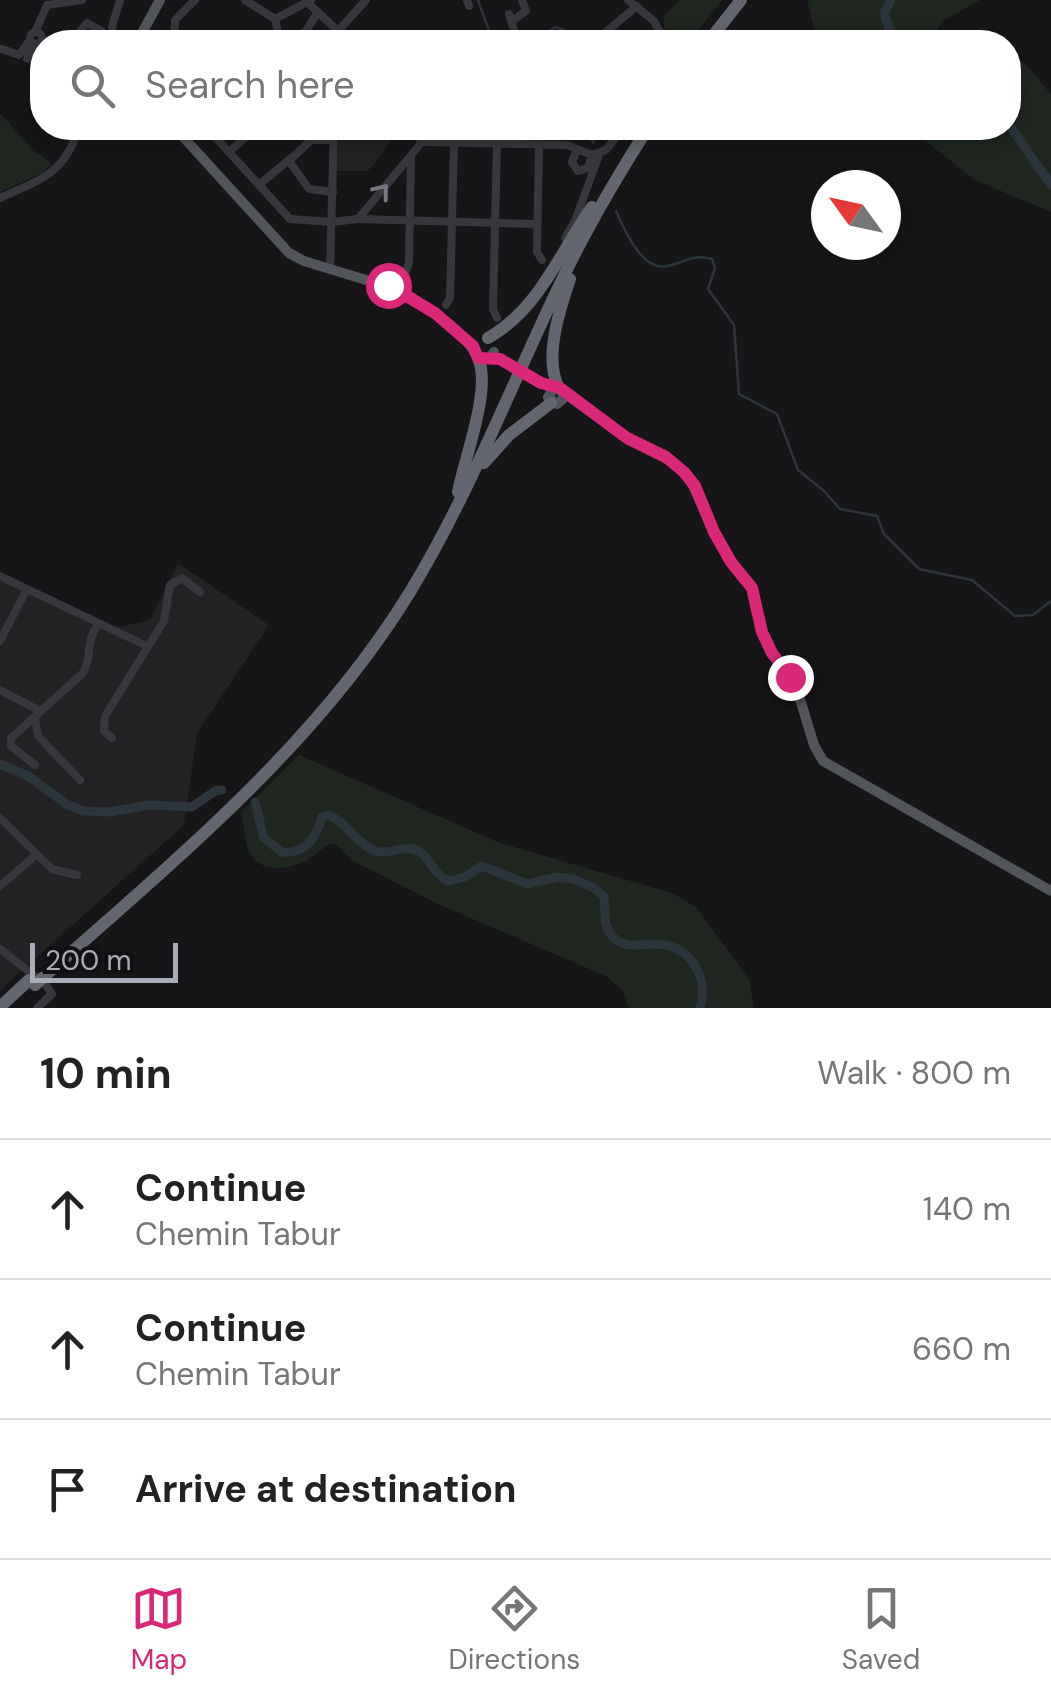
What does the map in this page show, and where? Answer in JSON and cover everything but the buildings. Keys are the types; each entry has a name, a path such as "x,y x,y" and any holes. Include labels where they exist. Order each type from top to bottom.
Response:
{"highway":[{"path":"708,30 732,0"},
{"path":"717,30 741,0"},
{"path":"461,493 475,425 483,349 536,296 639,140"},
{"path":"0,1007 32,983 223,808 301,727 384,620 461,493 568,266 640,140"},
{"path":"461,493 496,448 556,395 554,357 560,313 573,269 641,140"},
{"path":"461,493 535,322 594,205"},
{"path":"10,1008 32,983"}],"main road":[{"path":"142,30 153,2"},
{"path":"186,140 281,246 304,261 402,292 483,349 556,395 583,407 627,438 666,457 689,476 714,532 752,588 762,632 796,686 814,744 824,761 1051,891"}],"street":[{"path":"41,30 47,6 82,0"},
{"path":"117,30 120,0"},
{"path":"175,30 176,20 195,0"},
{"path":"246,0 275,19 279,30"},
{"path":"339,30 366,0"},
{"path":"514,30 510,18 526,12 522,0"},
{"path":"608,30 636,5 650,0"},
{"path":"275,19 308,1 337,30"},
{"path":"636,5 657,30"},
{"path":"307,30 318,12"},
{"path":"2,48 30,61"},
{"path":"0,198 56,172 74,140"},
{"path":"220,140 290,219 538,224"},
{"path":"230,150 241,140"},
{"path":"260,184 312,140 334,140 330,269"},
{"path":"577,150 572,162 578,171 588,168 595,155 615,140"},
{"path":"358,219 422,142 567,145 595,155"},
{"path":"446,305 450,298 454,143"},
{"path":"497,143 492,309 497,318"},
{"path":"539,144 536,252 542,260"},
{"path":"406,271 412,154"},
{"path":"517,319 575,221 595,155"},
{"path":"291,158 290,167 307,187 315,192 333,192"},
{"path":"0,576 98,626 147,646"},
{"path":"112,738 104,731 105,716 167,614 173,581 182,578 200,592"},
{"path":"0,641 26,589"},
{"path":"35,765 10,742 14,734 83,673 89,662 89,639 98,626"},
{"path":"0,690 37,714"},
{"path":"37,714 38,736 80,780"},
{"path":"0,818 57,872 77,875"},
{"path":"0,886 36,855"},
{"path":"0,949 52,994 37,1008"}],"shaded area":[{"path":"679,0 722,0 698,30 669,30 664,28 664,17"},
{"path":"807,0 980,0 943,21 937,30 815,30"},
{"path":"1021,61 1024,62 1051,94 1051,212 975,180 924,140 1021,140"},
{"path":"0,113 33,150 52,164 42,173 0,192"},
{"path":"338,140 392,140 368,171 337,171"},
{"path":"178,563 269,625 197,733 184,825 0,990 0,576 115,628 150,620"},
{"path":"299,755 500,843 672,893 696,907 749,979 754,1008 629,1008 622,990 606,976 438,904 353,861 334,843 292,866 275,868 260,864 247,848 241,812"}],"waterway":[{"path":"478,0 489,30"},
{"path":"890,30 884,13 891,0"},
{"path":"551,30 564,30"},
{"path":"1020,140 1051,185"},
{"path":"616,211 635,247 650,262 667,266 694,258 712,259 715,268 708,289 734,325 739,394 777,414 798,470 840,509 877,516 884,534 919,569 972,580 1015,616 1033,615 1051,601"},
{"path":"0,764 28,776 68,805 84,811 109,812 150,805 192,807 222,790"},
{"path":"255,802 264,838 282,852 304,847 317,832 322,817 328,815 373,850 415,849 449,881 482,866 527,884 558,877 594,888 604,897 607,927 618,941 666,945 691,961 701,978 700,1008"}],"route":[{"path":"388,285 435,313 473,346 478,358 500,359 541,383 560,388 627,438 666,457 689,476 714,532 738,573 752,588 762,632 790,677"}]}
